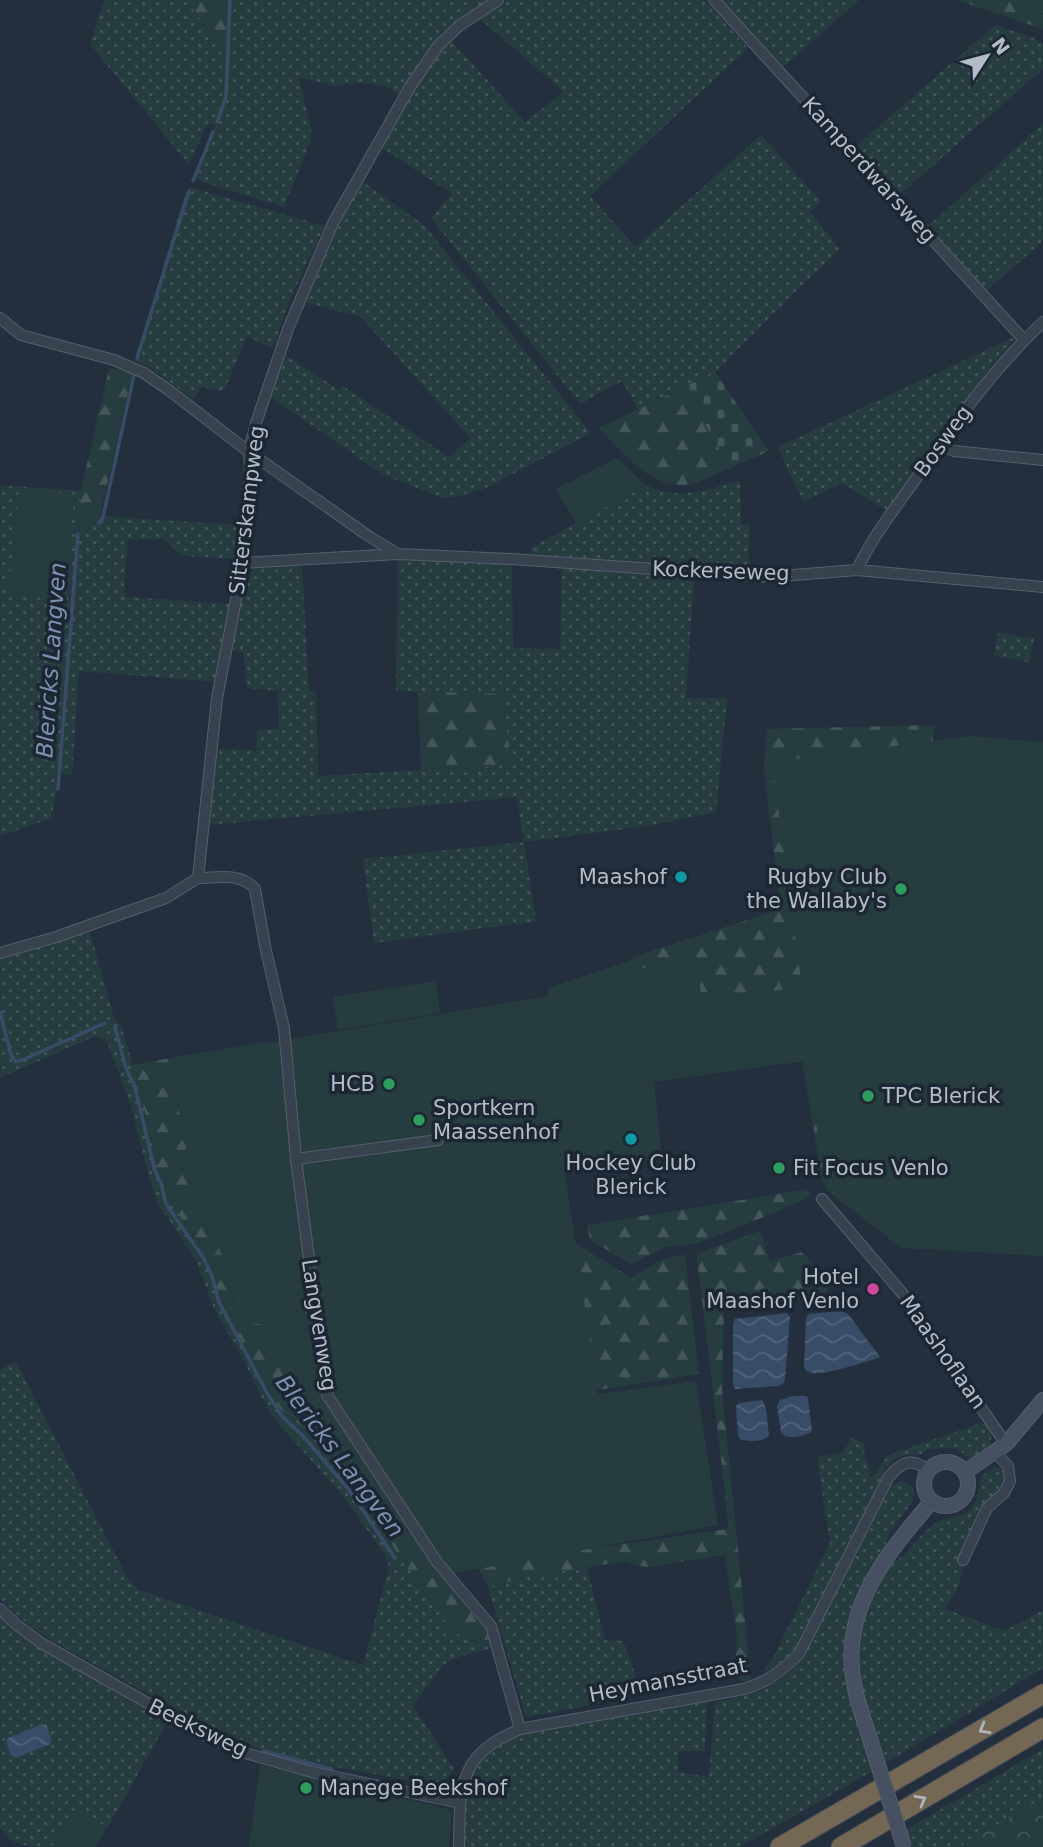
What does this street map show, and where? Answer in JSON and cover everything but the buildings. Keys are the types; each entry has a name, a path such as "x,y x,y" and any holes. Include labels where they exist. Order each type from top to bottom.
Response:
{"highway":[{"path":"780,1847 1043,1694"},
{"path":"841,1847 1043,1728"}],"street":[{"name":"Sitterskampweg","path":"198,878 217,698 243,563 249,452 288,329 333,223 410,87 438,46 459,26 498,0"},
{"name":"Kamperdwarsweg","path":"714,0 1024,340"},
{"name":"Kockerseweg","path":"0,318 21,335 114,360 144,373 249,452 398,554"},
{"name":"Bosweg","path":"857,570 868,546 940,444 984,386 1043,322"},
{"path":"940,444 954,451 1043,460"},
{"name":"Kockerseweg","path":"243,563 398,554 768,577 857,570 1043,587"},
{"path":"0,953 56,937 166,898 198,878"},
{"name":"Langvenweg","path":"198,878 240,878 248,881 254,889 284,1028 296,1159 327,1395 437,1562 491,1626 520,1729"},
{"path":"296,1159 438,1140"},
{"name":"Maashoflaan","path":"822,1199 902,1293 1001,1448"},
{"path":"965,1472 1001,1448 1043,1400"},
{"path":"963,1560 987,1508 1004,1493 1010,1481 1001,1448"},
{"path":"947,1461 961,1466 965,1472 969,1485 959,1503 946,1507 939,1505 932,1501 925,1491 924,1483 928,1470 940,1462 947,1461"},
{"name":"Heymansstraat","path":"459,1847 460,1803 467,1772 480,1753 500,1739 520,1729 744,1689 776,1675 799,1654 888,1478 895,1469 905,1463 914,1462 928,1470"},
{"path":"904,1847 856,1692 852,1668 852,1636 859,1607 882,1566 932,1501"},
{"name":"Beeksweg","path":"0,1609 41,1643 206,1736 245,1753 312,1772 460,1803"}],"green space":[{"path":"104,0 186,0 218,44 229,69 234,0 488,0 454,24 432,45 399,94 385,86 357,82 335,86 299,77 311,130 310,143 284,207 193,179 216,126 208,123 189,165 90,44"},
{"path":"186,0 236,0 230,72 217,43"},
{"path":"507,0 704,0 748,48 590,196 636,247 761,135 821,201 810,212 840,249 715,372 638,409 622,381 580,404 431,218 452,194 379,146 437,55 451,40 525,122 564,92 479,18"},
{"path":"716,0 859,0 780,70"},
{"path":"956,0 1043,0 1043,29"},
{"path":"995,25 1034,38 1043,44 1043,69 897,197 853,149"},
{"path":"1043,124 1043,241 984,293 926,228"},
{"path":"359,179 424,225 591,433 486,488 442,498 382,474 271,397 283,353 340,391 343,386 449,457 470,438 361,317 301,301"},
{"path":"189,187 324,226 289,302 273,349 247,336 225,389 220,391 202,387 193,399 136,360"},
{"path":"1012,338 1014,340 991,366 886,510 842,483 803,502 778,447"},
{"path":"109,368 133,370 100,516 78,532 81,490"},
{"path":"715,372 769,451 730,468 684,387"},
{"path":"684,387 730,468 701,481 684,485 671,484 647,474 599,428"},
{"path":"617,458 646,485 577,524 556,489"},
{"path":"740,481 741,524 750,525 748,571 531,554 531,548 646,485 670,493 682,493"},
{"path":"0,485 81,491 78,531 100,516 240,525 236,559 184,556 167,541 128,539 124,592 126,597 230,604 216,682 79,671 72,775 60,774 51,818 0,836"},
{"path":"19,491 75,494 63,597 8,593"},
{"path":"398,557 512,563 513,648 560,649 562,566 694,576 686,698 727,698 716,812 647,826 524,842 517,797 208,825 216,749 257,750 257,730 279,729 278,691 247,688 243,652 231,651 241,592 251,573 261,567 302,566 309,691 316,691 318,776 512,765 501,694 396,691"},
{"path":"998,633 1034,638 1029,662 994,656"},
{"path":"418,691 501,694 512,765 421,771"},
{"path":"935,725 830,1184 823,1185 790,989 702,1001 636,975 633,957 781,909 764,769 767,729"},
{"name":"Sportkern Maassenhof","path":"970,736 1043,742 1043,1256 901,1248 827,1190 806,1061 654,1082 662,1159 565,1174 598,1394 696,1381 718,1525 424,1579 310,1405 262,1324 251,1324 248,1306 235,1309 225,1260 197,1211 170,1060 549,996 548,988 635,959 637,969 696,959 702,1001 802,987 772,762"},
{"path":"524,842 536,921 374,943 363,859"},
{"path":"90,932 114,1018 121,1026 135,1072 162,1182 168,1197 205,1258 218,1298 274,1401 300,1425 346,1478 454,1632 474,1642 495,1647 460,1656 443,1665 413,1706 454,1769 446,1779 439,1782 426,1784 305,1761 225,1737 49,1639 0,1599 0,1369 16,1362 128,1579 139,1590 363,1665 389,1567 386,1557 345,1498 276,1421 266,1406 213,1306 196,1260 158,1204 131,1106 107,1041 93,1037 0,1078 0,958"},
{"path":"436,981 440,1013 338,1030 333,997"},
{"path":"176,1057 197,1188 215,1195 234,1308 248,1306 275,1323 433,1564 484,1621 495,1647 458,1634 448,1626 346,1478 300,1425 274,1401 218,1298 205,1258 168,1197 162,1182 132,1065"},
{"path":"809,1189 810,1197 735,1229 694,1244 666,1247 631,1264 590,1240 587,1225"},
{"path":"760,1231 770,1261 802,1252 831,1284 823,1297 724,1307 722,1389 751,1681 741,1681 735,1673 737,1636 725,1555 648,1567 626,1561 527,1577 488,1587 477,1565 727,1529 697,1258 698,1253"},
{"path":"569,1239 631,1278 663,1259 685,1255 699,1374 591,1391"},
{"path":"985,1424 992,1433 989,1450 970,1459 958,1449 927,1450 921,1454 896,1458 886,1468 793,1654 770,1673 764,1670 774,1656 830,1543 817,1457 843,1453 852,1437 865,1444 864,1456 872,1478 888,1455"},
{"path":"994,1467 1002,1470 1006,1478 965,1562 957,1590 945,1609 1004,1631 1043,1610 1043,1668 886,1763 871,1722 861,1680 860,1638 864,1617 876,1589 891,1565 934,1524 966,1513 974,1505 981,1476"},
{"path":"900,1481 910,1484 914,1490 913,1498 892,1529 882,1554 862,1585 847,1627 845,1648 849,1689 871,1772 739,1847 464,1847 467,1792 476,1766 500,1743 520,1732 707,1701 705,1751 678,1751 678,1772 709,1777 715,1703 766,1688 793,1668 820,1624 891,1486"},
{"path":"587,1567 605,1640 623,1641 639,1684 570,1700 570,1709 526,1717 488,1587"},
{"path":"0,1617 39,1647 167,1723 107,1828 77,1809 52,1847 44,1847 15,1842 4,1834 0,1827"},
{"path":"639,1684 641,1695 570,1709 569,1700"},
{"path":"1043,1749 1043,1847 912,1847 907,1829"},
{"name":"Manege Beekshof","path":"260,1765 452,1810 449,1847 249,1847"},
{"path":"1043,1798 1043,1847 959,1847"},
{"path":"77,1808 107,1828 95,1847 52,1847"}],"water":[{"path":"840,1311 848,1314 880,1357 827,1372 808,1372 804,1367 806,1318 809,1314"},
{"path":"787,1313 790,1317 783,1384 735,1389 735,1319"},
{"path":"793,1396 808,1398 812,1430 810,1433 790,1437 781,1432 777,1406 780,1400"},
{"path":"762,1400 766,1408 769,1436 755,1441 740,1439 736,1406 739,1403"},
{"path":"42,1724 47,1727 52,1740 50,1744 16,1758 11,1755 6,1742 8,1738"}],"waterway":[{"name":"Blericks Langven","path":"217,122 226,97 230,0"},
{"name":"Blericks Langven","path":"193,181 213,132"},
{"name":"Blericks Langven","path":"137,358 189,191"},
{"name":"Blericks Langven","path":"99,523 103,517 134,375"},
{"name":"Blericks Langven","path":"58,789 78,534"},
{"name":"Blericks Langven","path":"0,1012 15,1061 105,1023"},
{"name":"Blericks Langven","path":"115,1028 126,1068 135,1087 155,1171 166,1204 204,1259 219,1302 267,1393 282,1416 303,1436 349,1490 395,1558"},
{"path":"263,1751 332,1769"}],"place":[{"name":"Maashof","path":"681,877"},
{"name":"Rugby Club the Wallaby's","path":"901,889"},
{"name":"HCB","path":"389,1084"},
{"name":"TPC Blerick","path":"868,1096"},
{"name":"Sportkern Maassenhof","path":"419,1120"},
{"name":"Hockey Club Blerick","path":"631,1139"},
{"name":"Fit Focus Venlo","path":"779,1168"},
{"name":"Hotel Maashof Venlo","path":"873,1289"},
{"name":"Manege Beekshof","path":"306,1788"}]}
